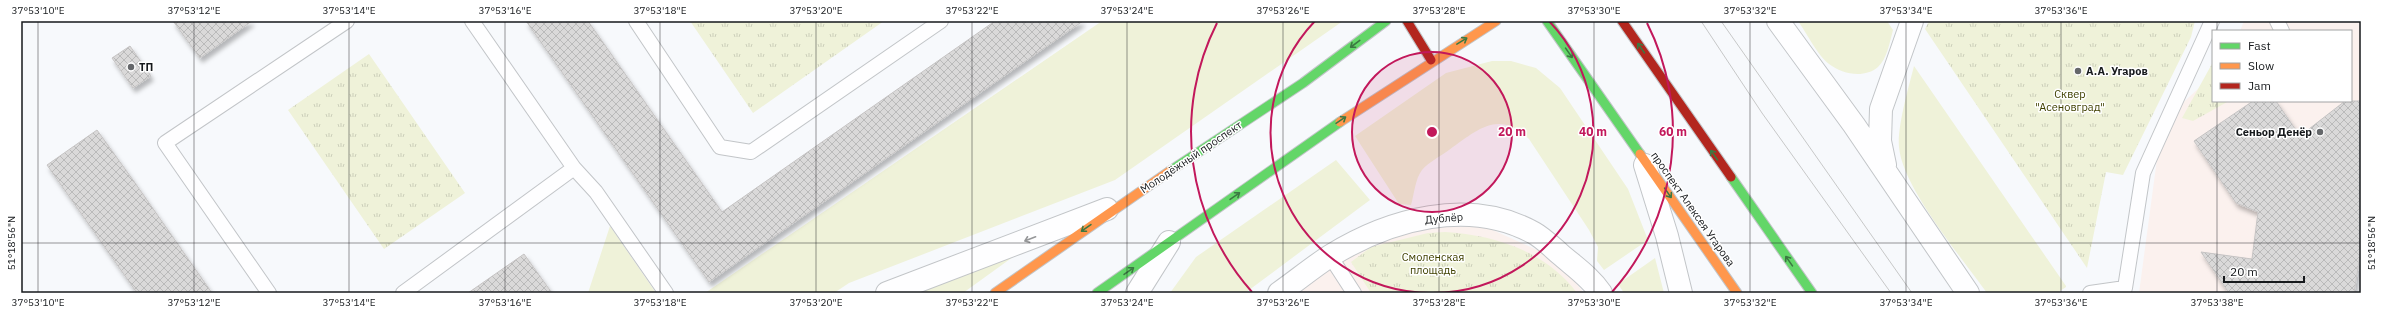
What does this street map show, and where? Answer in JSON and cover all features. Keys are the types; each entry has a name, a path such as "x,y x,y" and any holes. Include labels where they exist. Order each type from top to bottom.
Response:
{"main road":[{"name":"Молодёжный проспект","path":"995,293 1119,205 1303,83 1386,21"},
{"path":"1407,21 1431,60"},
{"path":"1097,293 1431,60 1496,21"},
{"name":"проспект Алексея Угарова","path":"1547,21 1737,293"},
{"path":"1622,21 1812,293"}],"street":[{"path":"1778,21 1886,172 1968,293"},
{"path":"1886,172 1880,141 1881,110 1912,21"},
{"path":"1642,156 1667,236 1681,293"},
{"path":"887,293 1119,205"},
{"name":"Дублёр","path":"1279,293 1330,256 1400,223 1443,215 1490,215 1535,233 1593,280 1601,293"},
{"path":"1137,293 1169,242"}],"lane":[{"path":"269,293 165,143 347,21"},
{"path":"472,21 574,168 596,192 666,293"},
{"path":"636,21 720,147 751,152 941,21"},
{"path":"2090,293 2124,291 2143,173 2212,21"},
{"path":"2277,21 2282,30"},
{"path":"403,293 574,168"},
{"path":"1330,256 1354,293"}],"shaded area":[{"path":"2244,21 2361,21 2361,185 2300,293 2139,293 2162,122 2212,76 2212,102 2352,102 2352,30 2240,30"},
{"name":"Смоленская площадь","path":"1484,226 1557,259 1584,293 1293,293 1350,253 1415,227"}],"green space":[{"path":"690,21 884,21 753,113"},
{"path":"1102,21 1343,21 1115,180 849,283 834,293 705,293"},
{"path":"1798,21 1887,21 1893,30 1886,55 1881,64 1872,71 1853,74 1847,73 1829,64 1816,50"},
{"name":"Сквер \"Асеновград\"","path":"1929,21 2195,21 2191,37 2123,175 2106,172 2087,268 1925,29"},
{"path":"369,54 465,193 384,249 288,110"},
{"path":"1492,61 1511,61 1536,68 1560,88 1628,189 1648,240 1604,270 1597,261 1598,247 1589,230 1529,139 1518,130 1508,125 1498,124 1479,130 1425,167 1416,182 1411,205 1399,204 1355,136 1446,73"},
{"path":"2212,64 2212,102 2227,102 2193,121 2182,118"},
{"path":"1914,66 2066,286 2057,293 1987,293 1949,242 1922,202 1910,182 1899,147 1902,118"},
{"path":"1336,160 1370,200 1245,293 1170,293 1196,257"},
{"path":"610,226 656,293 588,293"},
{"name":"Смоленская площадь","path":"1445,232 1482,237 1518,248 1535,256 1550,266 1564,278 1577,293 1371,293 1351,262 1371,247 1428,233"},
{"path":"1024,249 963,293 914,293"},
{"path":"1655,258 1664,293 1624,293 1618,284"}],"building":[{"path":"173,21 252,21 200,58"},
{"path":"526,21 588,21 722,212 995,21 1083,21 709,282"},
{"name":"ТП","path":"130,46 151,76 133,88 112,58"},
{"path":"2361,101 2361,249 2354,293 2229,293 2201,252 2252,259 2258,212 2236,203 2194,141 2252,102 2277,102 2300,136 2344,102"},
{"path":"97,130 212,293 137,293 47,165"},
{"path":"524,254 552,293 468,293"}],"tram line":[{"path":"1701,21 1762,113 1891,293"},
{"path":"1721,21 1912,293"}],"traffic: fast":[{"path":"1170,171 1303,83 1386,21"},
{"path":"1547,21 1640,154"},
{"path":"1097,293 1340,122"},
{"path":"1731,177 1812,293"}],"traffic: slow":[{"path":"1340,122 1496,21"},
{"path":"1640,154 1737,293"},
{"path":"995,293 1170,171"}],"traffic: jam":[{"path":"1407,21 1431,60"},
{"path":"1622,21 1731,177"}],"place":[{"name":"ТП","path":"131,67"},
{"name":"А.А. Угаров","path":"2078,71"},
{"name":"Сеньор Денёр","path":"2320,132"}]}
